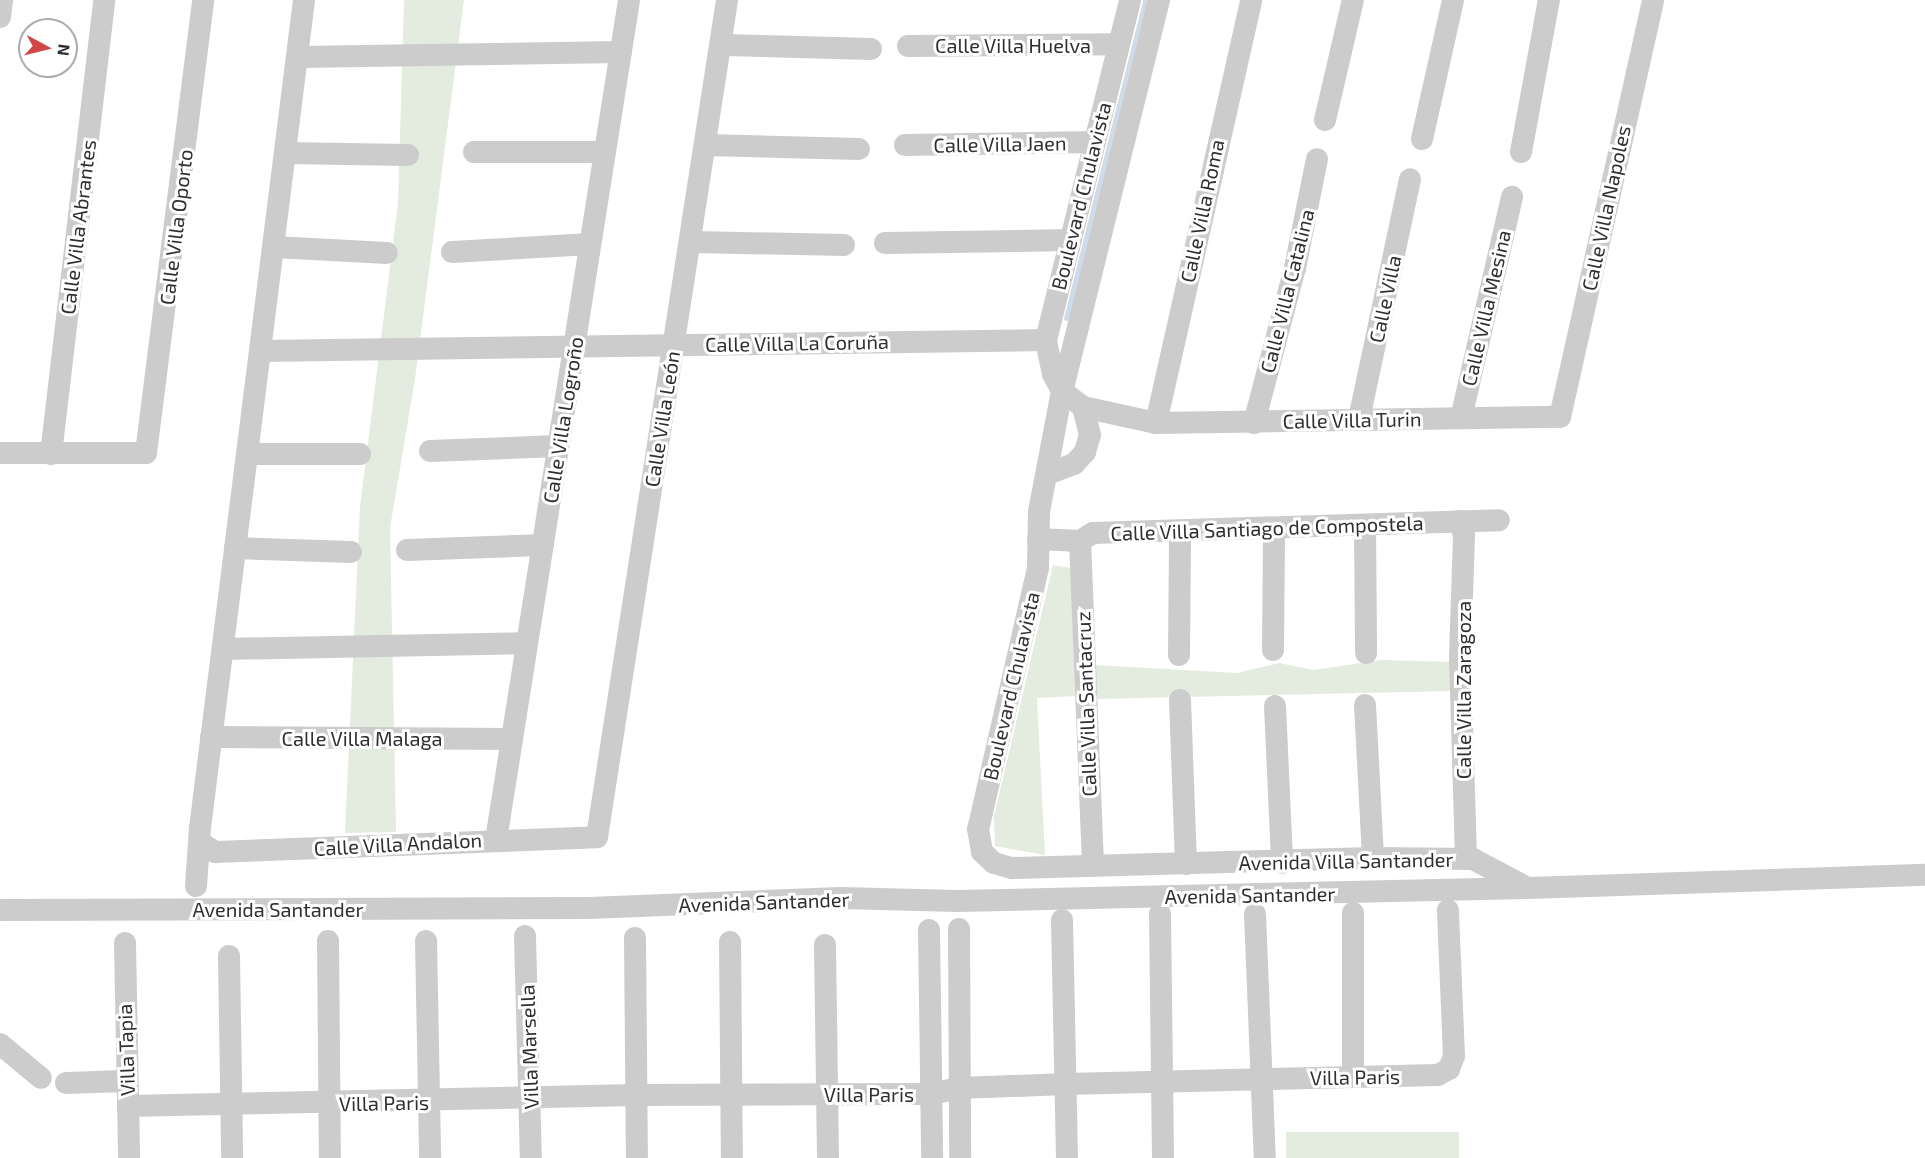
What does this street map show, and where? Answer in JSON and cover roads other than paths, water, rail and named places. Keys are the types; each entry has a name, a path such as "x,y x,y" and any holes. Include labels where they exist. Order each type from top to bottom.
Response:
{"street":[{"path":"0,17 2,0"},
{"name":"Calle Villa Abrantes","path":"51,454 104,0"},
{"name":"Calle Villa Oporto","path":"51,454 146,453 203,0"},
{"path":"196,886 211,737 299,57 304,0"},
{"name":"Calle Villa Logroño","path":"496,840 629,0"},
{"name":"Calle Villa León","path":"597,837 692,242 727,0"},
{"name":"Boulevard Chulavista","path":"1062,391 1053,374 1047,340 1130,0"},
{"name":"Boulevard Chulavista","path":"1012,868 994,863 982,852 978,829 1038,568 1039,512 1050,473 1062,391 1159,0"},
{"name":"Calle Villa Roma","path":"1150,422 1251,0"},
{"path":"1325,120 1353,0"},
{"path":"1422,139 1453,0"},
{"path":"1521,152 1549,0"},
{"name":"Calle Villa Napoles","path":"1560,417 1653,0"},
{"name":"Calle Villa Huelva","path":"908,46 1118,44"},
{"path":"722,45 871,49"},
{"path":"299,57 621,52"},
{"name":"Calle Villa Jaen","path":"905,145 1095,142"},
{"path":"707,145 859,149"},
{"path":"474,152 605,152"},
{"path":"286,153 408,155"},
{"name":"Calle Villa Catalina","path":"1254,423 1295,268 1317,159"},
{"name":"Calle Villa","path":"1359,419 1410,179"},
{"name":"Calle Villa Mesina","path":"1461,418 1512,197"},
{"path":"885,243 1071,240"},
{"path":"692,242 844,245"},
{"path":"452,252 590,244"},
{"path":"274,247 387,254"},
{"name":"Calle Villa La Coruña","path":"261,351 1047,340"},
{"path":"1050,473 1074,464 1085,452 1090,435 1083,407 1062,391"},
{"name":"Calle Villa Turin","path":"1083,407 1150,422 1254,423 1359,419 1560,417"},
{"name":"Calle Villa Turin","path":"1090,435 1150,422"},
{"path":"429,451 558,446"},
{"path":"0,453 51,454"},
{"path":"247,454 360,454"},
{"name":"Calle Villa Santiago de Compostela","path":"1038,539 1080,541 1093,533 1499,520"},
{"name":"Calle Villa Zaragoza","path":"1460,521 1464,536 1460,657 1466,859"},
{"path":"1365,526 1366,653"},
{"path":"1273,650 1274,529"},
{"path":"1179,655 1180,531"},
{"name":"Calle Villa Santacruz","path":"1080,541 1093,866"},
{"path":"407,550 543,545"},
{"path":"236,548 351,552"},
{"path":"223,649 527,643"},
{"path":"1180,700 1186,864"},
{"path":"1365,705 1373,858"},
{"path":"1275,706 1282,863"},
{"name":"Calle Villa Malaga","path":"211,737 512,739"},
{"name":"Calle Villa Andalon","path":"201,843 215,852 597,837"},
{"name":"Avenida Villa Santander","path":"1012,868 1282,863 1373,858 1466,859 1528,888 1925,875"},
{"name":"Avenida Santander","path":"0,910 589,908 840,898 970,901 1528,888"},
{"name":"Villa Paris","path":"128,1106 428,1102 637,1095 932,1094 959,1088 1438,1075 1449,1069 1454,1056 1448,910"},
{"path":"1353,912 1353,1077"},
{"path":"1160,914 1163,1158"},
{"path":"1255,914 1265,1158"},
{"path":"1062,920 1067,1158"},
{"path":"958,929 960,1158"},
{"path":"929,930 932,1158"},
{"name":"Villa Marsella","path":"525,936 531,1158"},
{"path":"635,938 637,1158"},
{"path":"328,941 330,1158"},
{"path":"426,941 430,1158"},
{"path":"730,942 732,1158"},
{"name":"Villa Tapia","path":"124,943 125,1081 129,1158"},
{"path":"825,945 828,1158"},
{"path":"229,956 232,1158"},
{"path":"0,1044 41,1078"},
{"path":"66,1083 125,1081"}],"waterway":[{"path":"1066,318 1145,0"}]}
